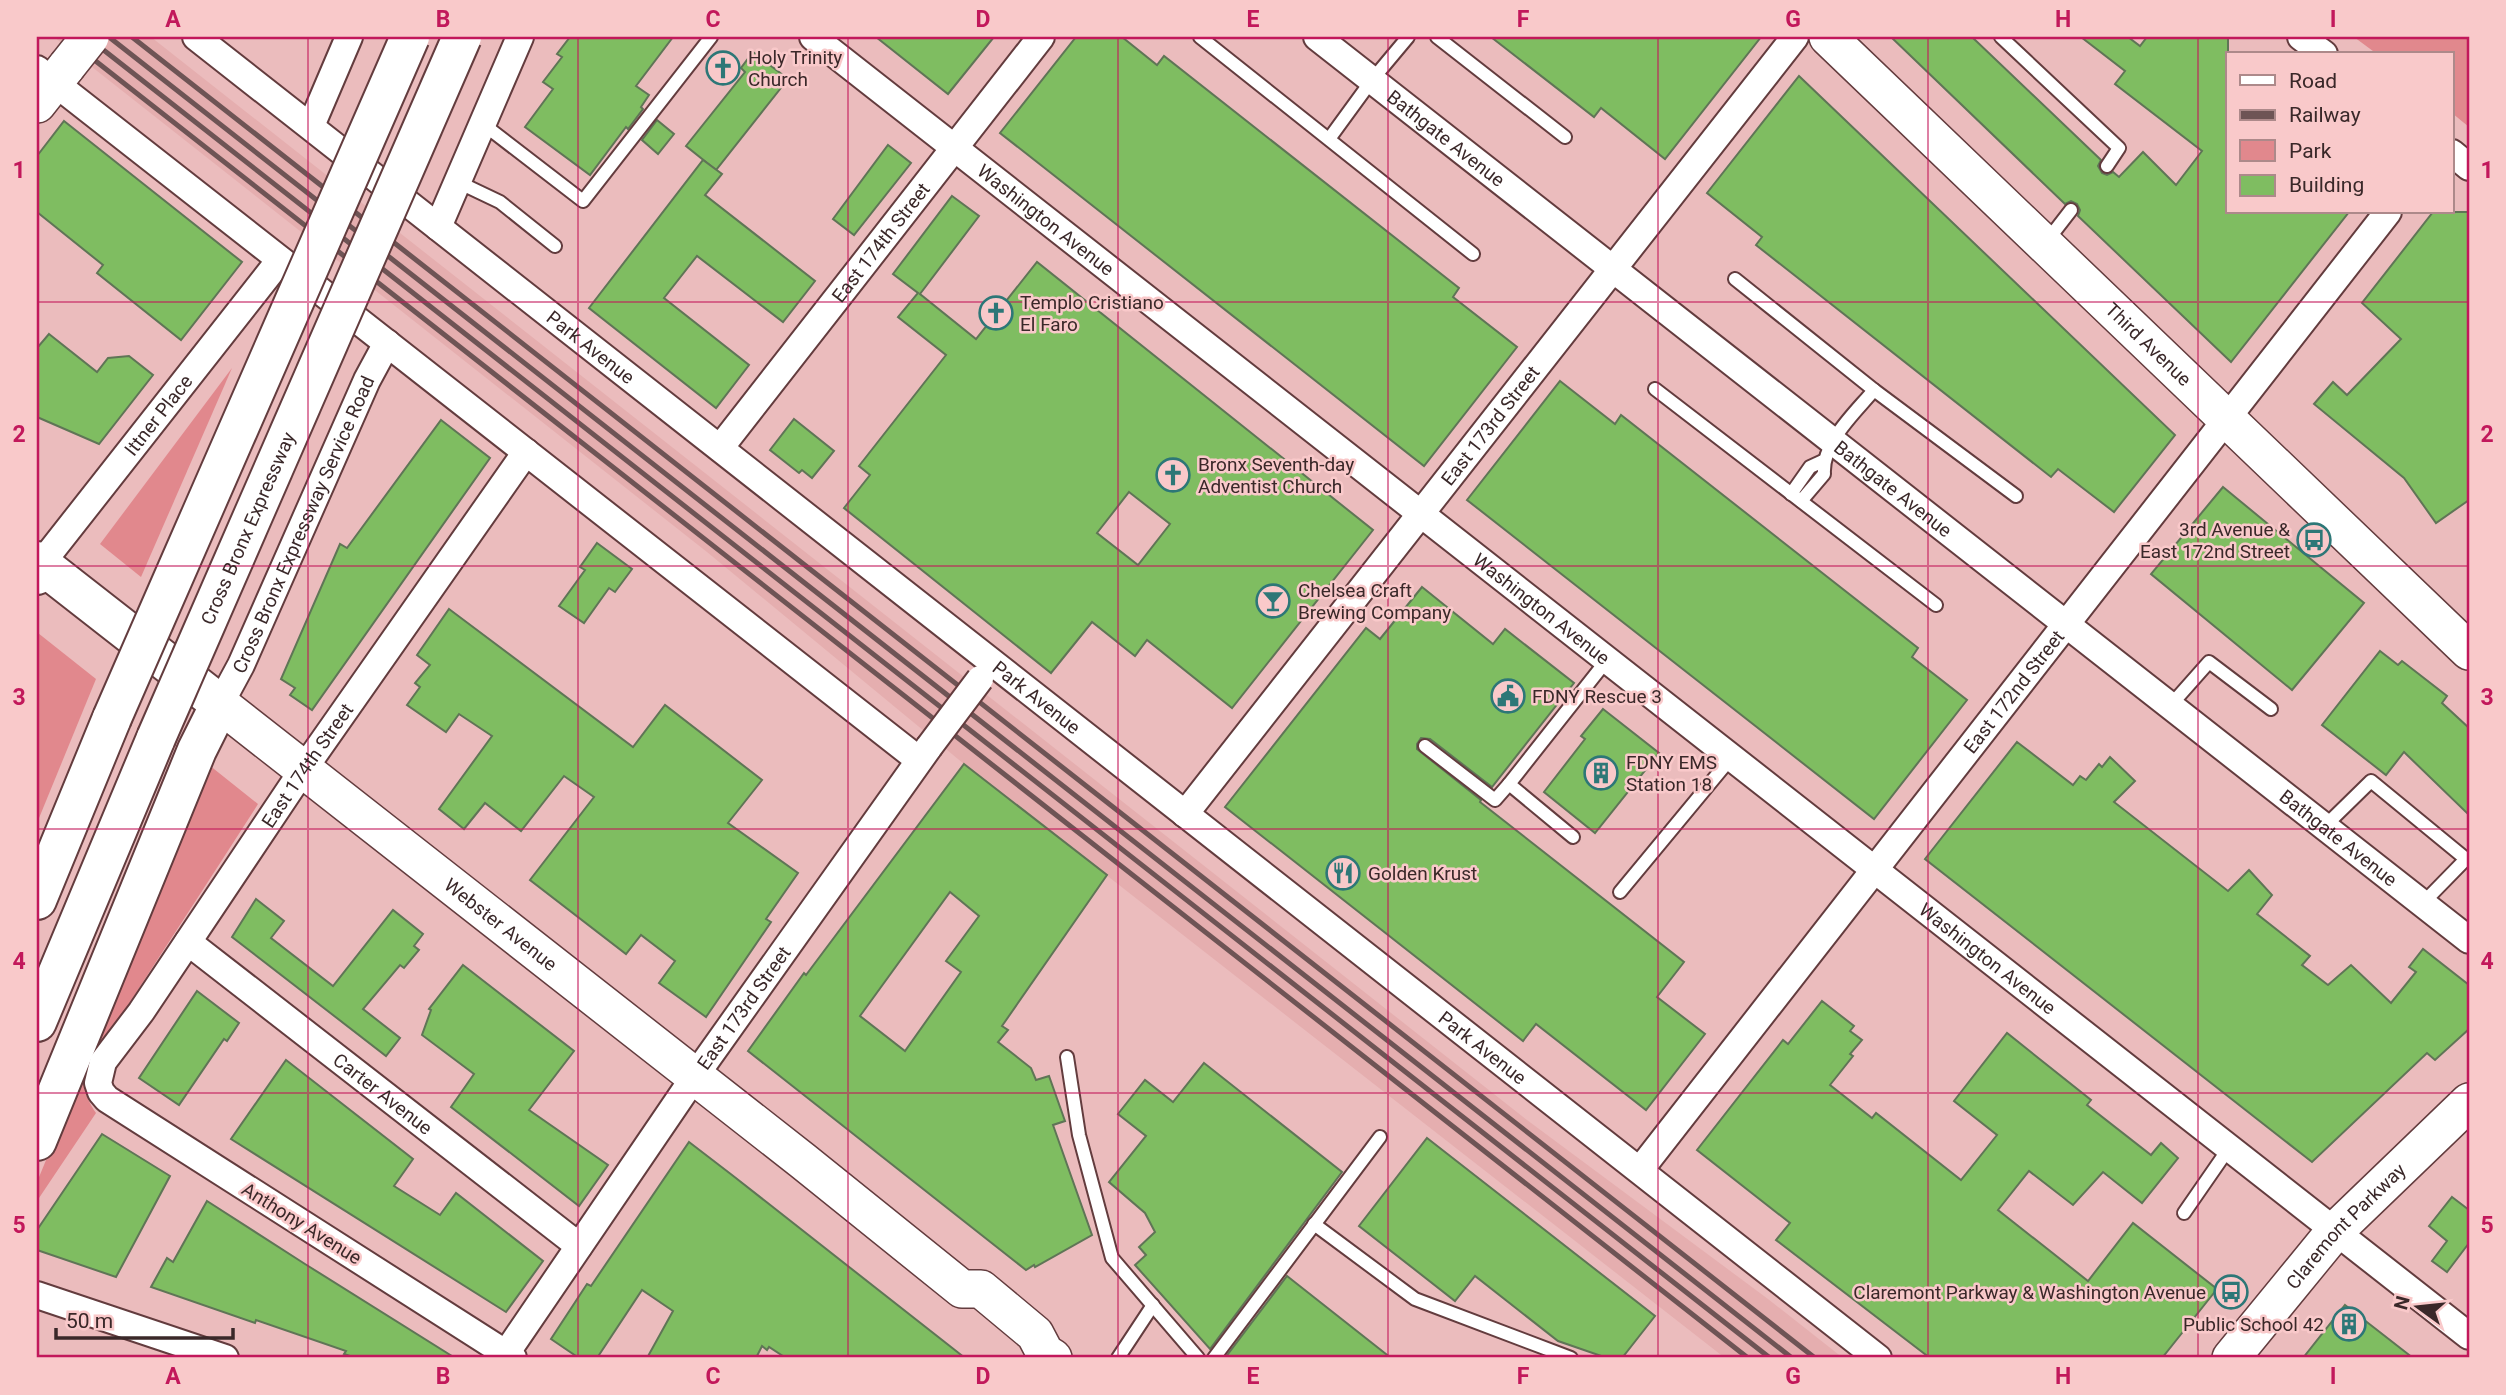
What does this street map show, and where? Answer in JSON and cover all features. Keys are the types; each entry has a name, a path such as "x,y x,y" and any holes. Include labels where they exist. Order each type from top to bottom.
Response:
{"main road":[{"path":"49,80 90,37"},
{"path":"37,900 112,718 410,37"},
{"name":"Cross Bronx Expressway","path":"37,1022 156,738 462,37"},
{"name":"Third Avenue","path":"1828,37 2469,651"},
{"name":"Webster Avenue","path":"37,567 220,704 962,1289 965,1309 1023,1355 1046,1356"},
{"path":"37,1141 197,750 220,704"},
{"name":"Claremont Parkway","path":"2231,1358 2335,1231 2469,1102"}],"street":[{"name":"Park Avenue","path":"196,37 720,448 986,670 1185,814 1878,1358"},
{"path":"311,127 349,37"},
{"path":"438,227 520,37"},
{"name":"Washington Avenue","path":"813,37 2469,1336"},
{"name":"East 174th Street","path":"720,448 1041,37"},
{"name":"Bathgate Avenue","path":"1317,37 1613,269 1828,451 2066,625 2469,940"},
{"name":"East 173rd Street","path":"1185,814 1795,37"},
{"path":"2301,37 2321,52"},
{"path":"49,80 526,452 924,753"},
{"path":"2454,155 2469,167"},
{"name":"East 172nd Street","path":"1640,1170 2386,214"},
{"name":"Ittner Place","path":"37,567 280,260"},
{"name":"Cross Bronx Expressway Service Road","path":"220,704 241,666 367,380 387,343"},
{"name":"East 174th Street","path":"97,1083 103,1062 141,1012 303,770 526,452"},
{"name":"East 173rd Street","path":"507,1357 695,1076 986,670"},
{"name":"Carter Avenue","path":"188,942 579,1246"},
{"name":"Anthony Avenue","path":"97,1083 107,1099 507,1357"},
{"path":"37,1295 225,1358"}],"lane":[{"path":"483,124 583,201 711,37"},
{"path":"1200,37 1473,254"},
{"path":"1329,139 1372,80 1408,37"},
{"path":"1437,37 1565,136"},
{"path":"2001,37 2119,148 2107,166"},
{"path":"458,182 500,202 555,246"},
{"path":"2045,244 2071,210"},
{"path":"1735,279 1874,390 2016,496"},
{"path":"1655,389 1936,605"},
{"path":"1796,497 1824,474 1828,451 1874,390"},
{"path":"1425,746 1495,800 1607,660"},
{"path":"2170,706 2209,662 2270,709"},
{"path":"1620,892 1731,758"},
{"path":"2324,827 2371,781 2466,859 2422,904"},
{"path":"1508,784 1573,837"},
{"path":"1067,1057 1079,1135 1112,1258 1198,1358"},
{"path":"1214,1358 1380,1137"},
{"path":"2184,1213 2229,1148"},
{"path":"1314,1224 1415,1299 1571,1358"},
{"path":"1118,1358 1153,1305"}],"shaded area":[{"path":"54,37 151,37 1527,1120 1843,1358 1725,1358 964,764 707,552"}],"green space":[{"path":"2354,37 2469,37 2469,127 2454,115 2454,52 2374,52"},
{"path":"232,368 141,577 100,544"},
{"path":"38,633 96,679 37,823 37,637"},
{"path":"209,765 258,804 125,1010 91,1056 84,1083 88,1099 96,1113 37,1201 37,1182"}],"building":[{"path":"570,37 673,37 636,86 649,95 641,107 643,109 590,175 525,127 553,89 543,82 562,57 557,54"},
{"path":"876,37 994,37 948,94"},
{"path":"1076,37 1122,37 1157,65 1164,56 1459,288 1453,297 1517,347 1424,466 1000,133"},
{"path":"1491,37 1761,37 1665,159 1601,108 1594,117"},
{"path":"1891,37 1972,37 2101,160 2098,166 2102,173 2107,175 2113,172 2119,177 2143,152 2176,185 2202,151 2115,84 2125,71 2081,37 2128,37 2140,46 2147,37 2228,37 2226,214 2347,214 2231,362 2078,216 2080,210 2077,204 2071,201 2065,204"},
{"path":"753,52 788,79 716,170 686,146 745,72 741,68"},
{"path":"1799,76 2175,435 2114,512 2058,469 2051,477 1756,245 1762,237 1707,193"},
{"path":"657,120 674,134 658,154 642,140"},
{"path":"64,121 242,262 181,340 97,273 103,265 37,212 37,156"},
{"path":"888,145 911,163 854,235 833,219"},
{"path":"703,160 722,174 705,195 815,281 783,322 697,256 664,298 749,365 716,408 589,308"},
{"path":"952,196 979,216 920,294 976,339 1037,262 1373,530 1232,708 1147,640 1135,656 1092,622 1051,673 844,508 870,475 859,466 946,355 898,317 918,293 893,274","holes":["1129,492 1170,524 1138,565 1097,533"]},
{"path":"2469,212 2469,500 2436,523 2404,478 2314,404 2333,382 2347,395 2401,339 2362,303 2431,214"},
{"path":"49,334 97,372 108,358 129,356 153,375 99,444 37,417 37,348"},
{"path":"1560,381 1615,424 1621,415 1918,648 1912,657 1967,700 1874,819 1467,500"},
{"path":"794,419 834,451 812,478 802,470 799,473 770,450"},
{"path":"441,420 490,458 312,710 290,695 295,688 281,679 340,544 347,548"},
{"path":"2223,487 2364,603 2292,690 2151,574"},
{"path":"597,543 632,569 615,592 609,588 584,623 559,606 585,570 580,567"},
{"path":"1422,587 1493,644 1505,629 1574,683 1492,787 1430,739 1421,738 1417,749 1481,800 1480,802 1684,962 1657,997 1705,1034 1646,1110 1536,1024 1523,1041 1225,807 1366,628 1380,639"},
{"path":"449,609 633,747 665,705 762,780 728,823 798,873 766,919 771,922 706,1017 659,983 675,961 641,935 626,954 530,880 594,797 564,776 521,831 485,803 464,829 439,809 492,736 459,714 446,732 407,705 420,687 415,683 430,665 417,655"},
{"path":"2380,651 2398,665 2402,661 2447,696 2442,703 2469,728 2469,815 2404,752 2386,775 2322,725"},
{"name":"FDNY EMS Station 18","path":"1603,709 1659,753 1595,833 1544,792 1585,739 1581,736"},
{"path":"2017,742 2073,785 2080,776 2086,780 2099,764 2102,767 2110,757 2135,781 2114,802 2228,891 2249,870 2272,895 2257,914 2310,956 2302,965 2328,985 2351,965 2391,1003 2416,972 2409,967 2423,949 2469,985 2469,1029 2435,1060 2427,1053 2312,1162 1925,859"},
{"path":"964,764 1107,875 1002,1026 1008,1030 998,1042 1031,1068 1036,1080 1049,1076 1065,1121 1053,1125 1092,1235 1026,1270 748,1051 804,973 806,975","holes":["950,892 979,916 946,961 961,972 905,1051 860,1016"]},
{"path":"256,899 284,921 271,938 333,986 393,910 423,934 414,946 419,950 404,968 400,965 363,1009 400,1038 386,1056 232,937"},
{"path":"463,965 574,1051 529,1110 608,1165 579,1206 451,1107 474,1074 422,1035 431,1010 429,1009"},
{"path":"197,991 239,1023 227,1041 224,1039 179,1105 139,1078"},
{"path":"1822,1001 1854,1026 1850,1031 1862,1040 1830,1085 1872,1118 1876,1113 1961,1180 1997,1135 1954,1101 2007,1033 2091,1100 2087,1105 2151,1155 2161,1143 2178,1158 2142,1203 2103,1172 2073,1205 2029,1171 1998,1210 2088,1281 2133,1223 2217,1289 2162,1358 1930,1358 1776,1240 1790,1223 1697,1150 1783,1040 1788,1044"},
{"path":"286,1060 413,1159 394,1186 440,1215 456,1193 543,1261 506,1312 231,1139"},
{"path":"1204,1063 1342,1172 1210,1349 1135,1265 1146,1255 1139,1247 1155,1232 1145,1213 1109,1182 1146,1136 1118,1114 1145,1080 1173,1102"},
{"path":"102,1134 170,1176 116,1277 37,1250 37,1230"},
{"path":"1427,1138 1655,1316 1622,1358 1607,1358 1558,1341 1475,1276 1455,1301 1359,1226"},
{"path":"689,1142 965,1358 786,1358 769,1347 767,1350 762,1346 756,1358 647,1358 673,1311 642,1290 597,1358 579,1358 551,1339 587,1284 591,1286"},
{"path":"2452,1197 2469,1210 2469,1243 2447,1272 2432,1261 2447,1241 2429,1226"},
{"path":"207,1201 455,1358 356,1358 344,1354 346,1351 151,1287 167,1258 173,1262"},
{"path":"1287,1276 1391,1358 1225,1358"},
{"name":"Public School 42","path":"2345,1305 2413,1358 2303,1358"}],"railway":[{"path":"65,37 1748,1358"},
{"path":"87,37 1770,1358"},
{"path":"109,37 1792,1358"},
{"path":"132,37 1815,1358"}],"place":[{"name":"Holy Trinity Church","path":"723,68"},
{"name":"Templo Cristiano El Faro","path":"996,313"},
{"name":"Bronx Seventh-day Adventist Church","path":"1173,475"},
{"name":"3rd Avenue & East 172nd Street","path":"2314,540"},
{"name":"Chelsea Craft Brewing Company","path":"1273,601"},
{"name":"FDNY Rescue 3","path":"1508,696"},
{"name":"FDNY EMS Station 18","path":"1601,773"},
{"name":"Golden Krust","path":"1343,873"},
{"name":"Claremont Parkway & Washington Avenue","path":"2231,1292"},
{"name":"Public School 42","path":"2349,1324"}]}
